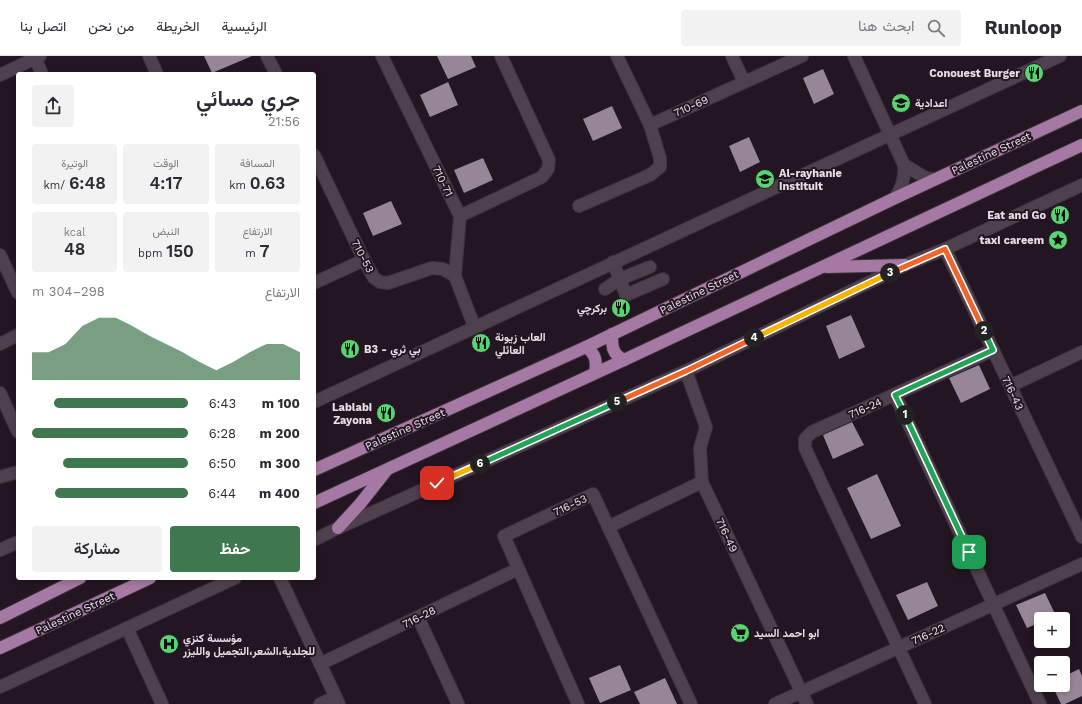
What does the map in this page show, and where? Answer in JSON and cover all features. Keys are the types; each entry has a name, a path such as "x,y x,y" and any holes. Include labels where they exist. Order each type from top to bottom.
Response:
{"main road":[{"name":"Palestine Street","path":"316,469 586,347 895,198 1082,111"},
{"path":"316,501 624,360 1082,145"},
{"path":"821,267 905,265"},
{"path":"612,334 612,345 614,351 618,357 624,360"},
{"path":"586,347 595,356 595,373"},
{"path":"338,528 360,504 388,469"},
{"path":"0,618 76,580"},
{"name":"Palestine Street","path":"0,648 146,580"}],"street":[{"path":"149,56 156,72"},
{"path":"267,56 275,72"},
{"name":"710-71","path":"382,56 460,216"},
{"path":"474,326 456,276 460,216 542,177 548,169 549,160 501,56"},
{"path":"579,206 650,175 660,167 660,158 650,125 617,56"},
{"path":"732,56 744,82"},
{"name":"710-69","path":"650,125 802,56"},
{"path":"854,56 904,164 905,173 901,190 895,198"},
{"path":"316,401 474,326 890,136 1060,56"},
{"path":"0,75 36,57 41,72"},
{"name":"710-53","path":"316,159 374,278 380,282 388,284 432,268 442,268 456,276"},
{"path":"904,164 922,176 935,179"},
{"path":"316,539 686,371 905,265 945,249 1082,185"},
{"name":"716-43","path":"945,249 1010,386 1079,523 1082,537"},
{"path":"316,282 364,260"},
{"path":"1,262 16,289"},
{"path":"613,262 626,295 663,279"},
{"path":"605,289 620,279 650,267"},
{"path":"0,344 16,336"},
{"name":"716-24","path":"899,647 805,448 805,439 812,432 993,350"},
{"path":"1010,386 1082,352"},
{"name":"716-49","path":"686,371 706,427 700,448 702,482 807,704"},
{"path":"0,393 16,428"},
{"path":"895,395 1040,704"},
{"path":"0,478 16,473"},
{"path":"608,527 702,482"},
{"name":"716-53","path":"578,704 504,536 593,494 691,704"},
{"path":"0,550 16,543"},
{"name":"716-22","path":"775,704 1082,564"},
{"name":"716-28","path":"320,664 518,569"},
{"path":"0,687 231,580"},
{"path":"281,580 337,700 320,704"},
{"path":"418,617 458,704"},
{"path":"127,628 162,704"},
{"path":"899,647 925,704"}],"building":[{"path":"204,56 252,56 214,72 212,72"},
{"path":"437,56 471,56 476,67 448,79"},
{"path":"823,69 834,94 814,104 803,78"},
{"path":"448,82 458,105 430,117 420,95"},
{"path":"612,106 622,128 593,141 583,119"},
{"path":"749,137 760,162 740,172 729,146"},
{"path":"483,158 493,180 464,193 454,170"},
{"path":"391,201 402,224 373,236 363,213"},
{"path":"851,315 865,347 839,359 826,326"},
{"path":"979,365 990,389 961,403 949,378"},
{"path":"852,422 864,445 833,459 823,435"},
{"path":"877,474 901,526 871,539 847,488"},
{"path":"927,582 938,606 908,620 896,595"},
{"path":"1045,593 1054,612 1034,612 1034,625 1027,628 1016,605"},
{"path":"620,665 631,690 600,703 589,678"},
{"path":"1079,669 1082,676 1082,696 1065,704 1061,704 1055,692 1070,692 1070,674"},
{"path":"665,678 677,704 640,704 634,692"}],"place":[{"name":"Conouest Burger","path":"1034,73"},
{"name":"اعدادية","path":"901,103"},
{"name":"Al-rayhanie Instituit","path":"765,179"},
{"name":"Eat and Go","path":"1060,215"},
{"name":"taxi careem","path":"1058,240"},
{"name":"بركرچي","path":"621,308"},
{"name":"العاب زيونة العائلي","path":"481,343"},
{"name":"B3 - بي ثري","path":"350,349"},
{"name":"Lablabi Zayona","path":"386,413"},
{"name":"ابو احمد السيد","path":"740,633"},
{"name":"مؤسسة كنزي للجلدية،الشعر،التجميل والليزر","path":"169,644"}],"route":[{"path":"437,483 686,371 905,265 945,249 993,350 895,395 969,552"}]}
